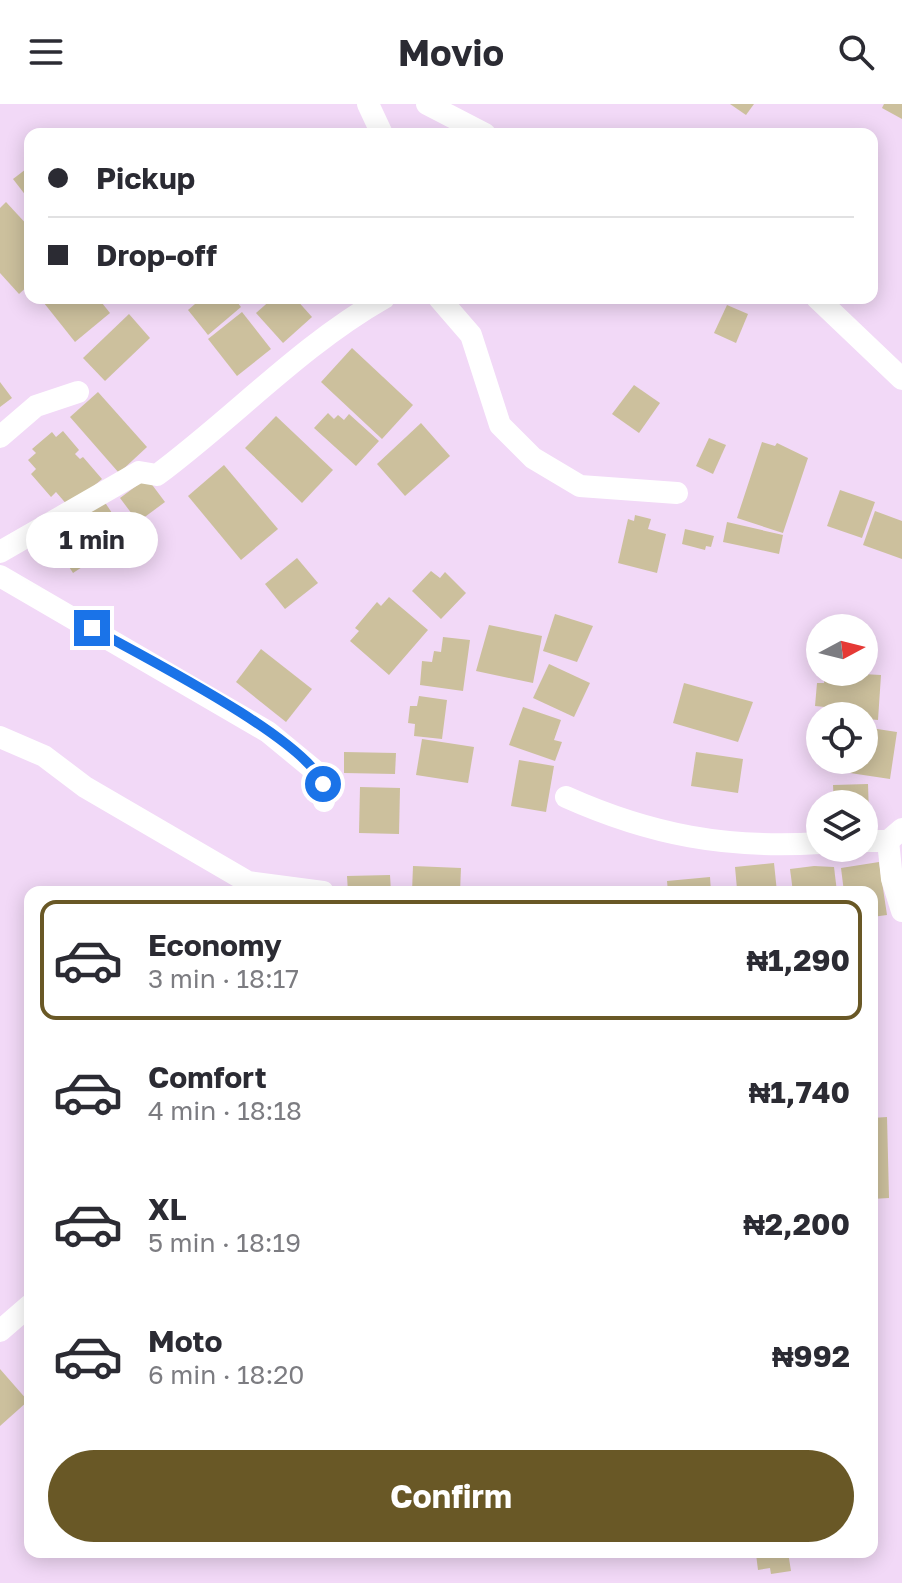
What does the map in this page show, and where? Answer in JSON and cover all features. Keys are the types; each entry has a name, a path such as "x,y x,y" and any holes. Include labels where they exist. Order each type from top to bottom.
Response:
{"street":[{"path":"368,104 379,128"},
{"path":"427,104 473,128"},
{"path":"0,552 139,472 157,475 208,438 331,330 374,304"},
{"path":"444,304 471,335 500,425 533,458 580,486 677,493"},
{"path":"823,304 902,379"},
{"path":"0,437 36,406 78,392"},
{"path":"0,576 268,732 319,774 324,801"},
{"path":"0,737 44,756 85,787 248,882 278,886"},
{"path":"566,797 620,821 665,833 717,842 806,843"},
{"path":"895,835 892,879 902,911"},
{"path":"0,1331 24,1310"}],"building":[{"path":"730,104 754,104 746,115"},
{"path":"884,104 902,104 902,119 882,108"},
{"path":"24,171 24,193 13,179"},
{"path":"6,202 24,222 24,289 19,294 0,273 0,208"},
{"path":"45,304 103,304 110,313 75,342"},
{"path":"195,304 239,304 241,307 208,335 188,310"},
{"path":"266,304 300,304 312,317 283,343 256,313"},
{"path":"727,305 748,314 736,343 714,333"},
{"path":"242,312 271,349 237,376 208,339"},
{"path":"129,314 150,338 105,381 83,358"},
{"path":"352,348 413,405 382,439 321,382"},
{"path":"0,382 12,398 0,407"},
{"path":"634,385 660,403 639,433 612,414"},
{"path":"98,392 147,447 119,473 70,417"},
{"path":"328,413 334,419 338,415 344,420 349,414 379,441 356,466 314,428"},
{"path":"276,416 333,470 302,503 245,448"},
{"path":"421,423 450,456 405,496 377,464"},
{"path":"63,431 79,450 75,454 80,459 83,457 102,479 69,507 56,492 51,497 31,474 36,469 28,460 36,453 32,449 52,432 56,437"},
{"path":"709,438 726,445 713,474 696,466"},
{"path":"762,442 775,446 777,443 808,458 783,533 737,518"},
{"path":"224,465 278,529 241,560 188,496"},
{"path":"147,478 165,502 138,522 120,498"},
{"path":"840,490 875,502 862,538 827,526"},
{"path":"104,501 128,537 73,573 50,537"},
{"path":"875,511 902,521 902,559 863,545"},
{"path":"635,515 651,519 648,529 666,534 657,573 618,563 628,519 634,521"},
{"path":"727,522 783,535 779,554 723,542"},
{"path":"685,529 714,536 711,547 706,546 705,550 682,544"},
{"path":"297,558 318,583 285,609 265,584"},
{"path":"431,571 440,578 445,572 466,593 441,619 412,591"},
{"path":"389,597 428,630 389,675 350,641 359,631 355,628 377,602 381,606"},
{"path":"555,614 593,626 577,662 543,651"},
{"path":"489,625 542,636 533,683 476,671"},
{"path":"443,637 470,640 463,691 420,685 422,661 432,662 434,651 441,652"},
{"path":"261,649 312,689 286,722 236,682"},
{"path":"549,664 590,683 574,717 533,698"},
{"path":"878,675 881,675 878,720 878,702 815,702 817,686 878,686"},
{"path":"684,683 753,702 738,742 673,723"},
{"path":"419,696 447,700 442,739 414,736 415,724 408,723 410,706 417,706"},
{"path":"523,707 561,720 554,740 562,742 555,761 509,745"},
{"path":"878,729 897,732 890,779 857,774 878,774"},
{"path":"422,739 474,747 468,783 416,775"},
{"path":"344,752 396,753 395,774 344,773"},
{"path":"696,752 743,759 738,793 691,786"},
{"path":"519,760 554,766 546,812 511,806"},
{"path":"868,784 868,790 833,790 833,785"},
{"path":"360,787 400,788 399,834 359,833"},
{"path":"879,862 887,915 878,916 878,886 843,886 841,868"},
{"path":"774,863 776,886 737,886 735,867"},
{"path":"413,866 461,868 460,886 412,886"},
{"path":"834,867 836,886 792,886 790,869"},
{"path":"390,875 391,886 348,886 347,876"},
{"path":"710,877 711,886 667,886 667,881"},
{"path":"887,1117 889,1198 878,1199 878,1118"},
{"path":"0,1369 24,1396 24,1405 0,1426"},
{"path":"756,1558 789,1558 791,1571 771,1574 770,1568 758,1570"}],"route":[{"path":"92,628 268,732 301,755 319,774 323,784"}]}
